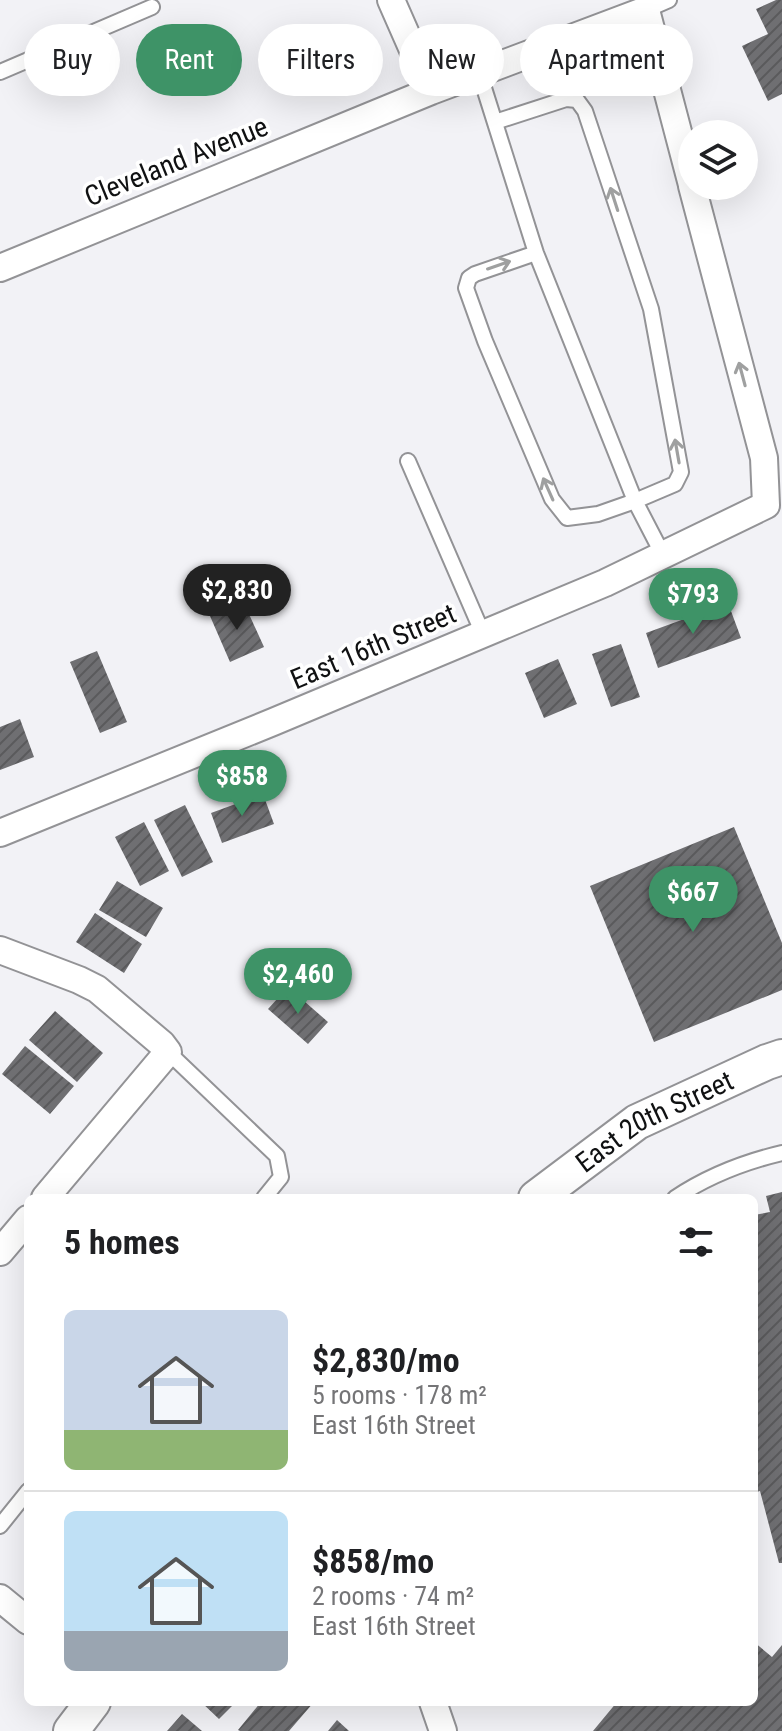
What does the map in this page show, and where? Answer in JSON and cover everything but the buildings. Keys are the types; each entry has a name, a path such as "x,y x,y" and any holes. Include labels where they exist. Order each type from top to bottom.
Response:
{"street":[{"path":"391,0 402,24"},
{"path":"657,5 679,120"},
{"name":"Cleveland Avenue","path":"504,63 657,5"},
{"name":"Cleveland Avenue","path":"0,268 419,96"},
{"name":"East 16th Street","path":"0,833 605,583 766,505 764,458 696,200"},
{"path":"0,950 97,989 168,1052 48,1194"},
{"name":"East 20th Street","path":"547,1194 637,1122 782,1057"},
{"path":"0,1252 24,1224"},
{"path":"0,1598 24,1618"},
{"path":"71,1731 90,1706"},
{"path":"434,1706 443,1731"}],"lane":[{"path":"0,72 152,7"},
{"path":"487,96 536,253 635,501 663,555"},
{"path":"495,122 566,99 577,100 585,111 651,309 681,472 675,484 598,514 567,518 552,499 485,341 466,288 469,278 475,274 536,253"},
{"path":"408,461 483,634"},
{"path":"168,1052 277,1156 281,1177 267,1194"},
{"path":"682,1194 706,1179 782,1153"},
{"path":"0,1526 24,1496"}]}
